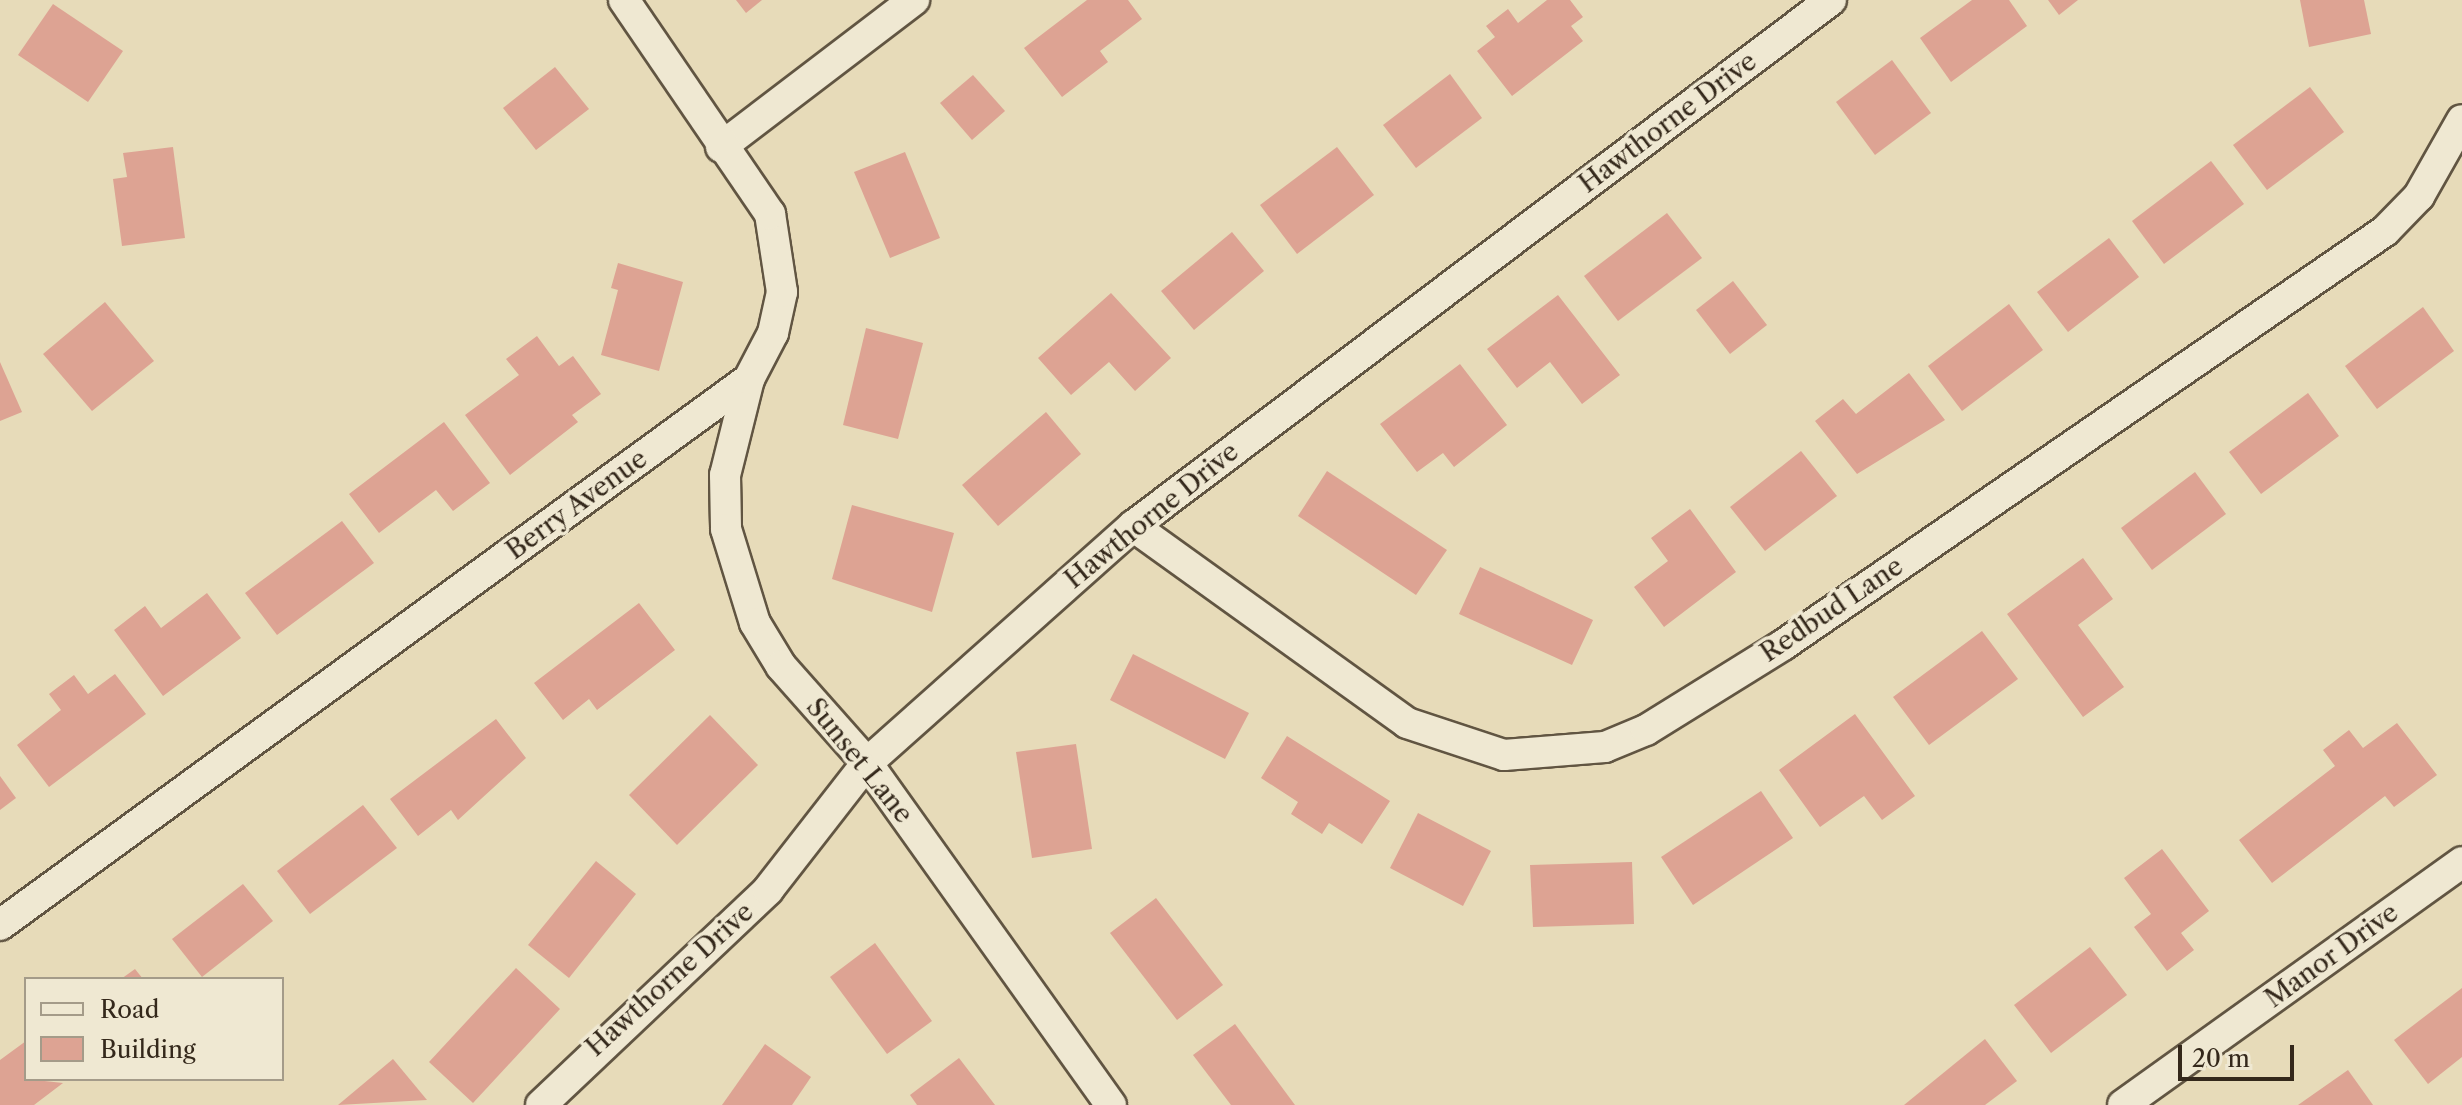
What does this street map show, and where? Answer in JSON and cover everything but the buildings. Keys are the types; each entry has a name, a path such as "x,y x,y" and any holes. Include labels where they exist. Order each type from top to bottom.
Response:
{"street":[{"name":"Berry Avenue","path":"0,925 749,379 773,333 780,254 770,214 721,147 624,0"},
{"path":"721,147 914,0"},
{"name":"Hawthorne Drive","path":"541,1105 768,890 867,763 1133,526 1831,0"},
{"name":"Redbud Lane","path":"1133,526 1407,723 1504,755 1605,747 1646,730 1783,645 2317,271 2385,231 2419,196 2462,120"},
{"name":"Sunset Lane","path":"749,379 725,475 736,577 781,666 867,763 1111,1105"},
{"name":"Manor Drive","path":"2123,1105 2462,862"}]}
